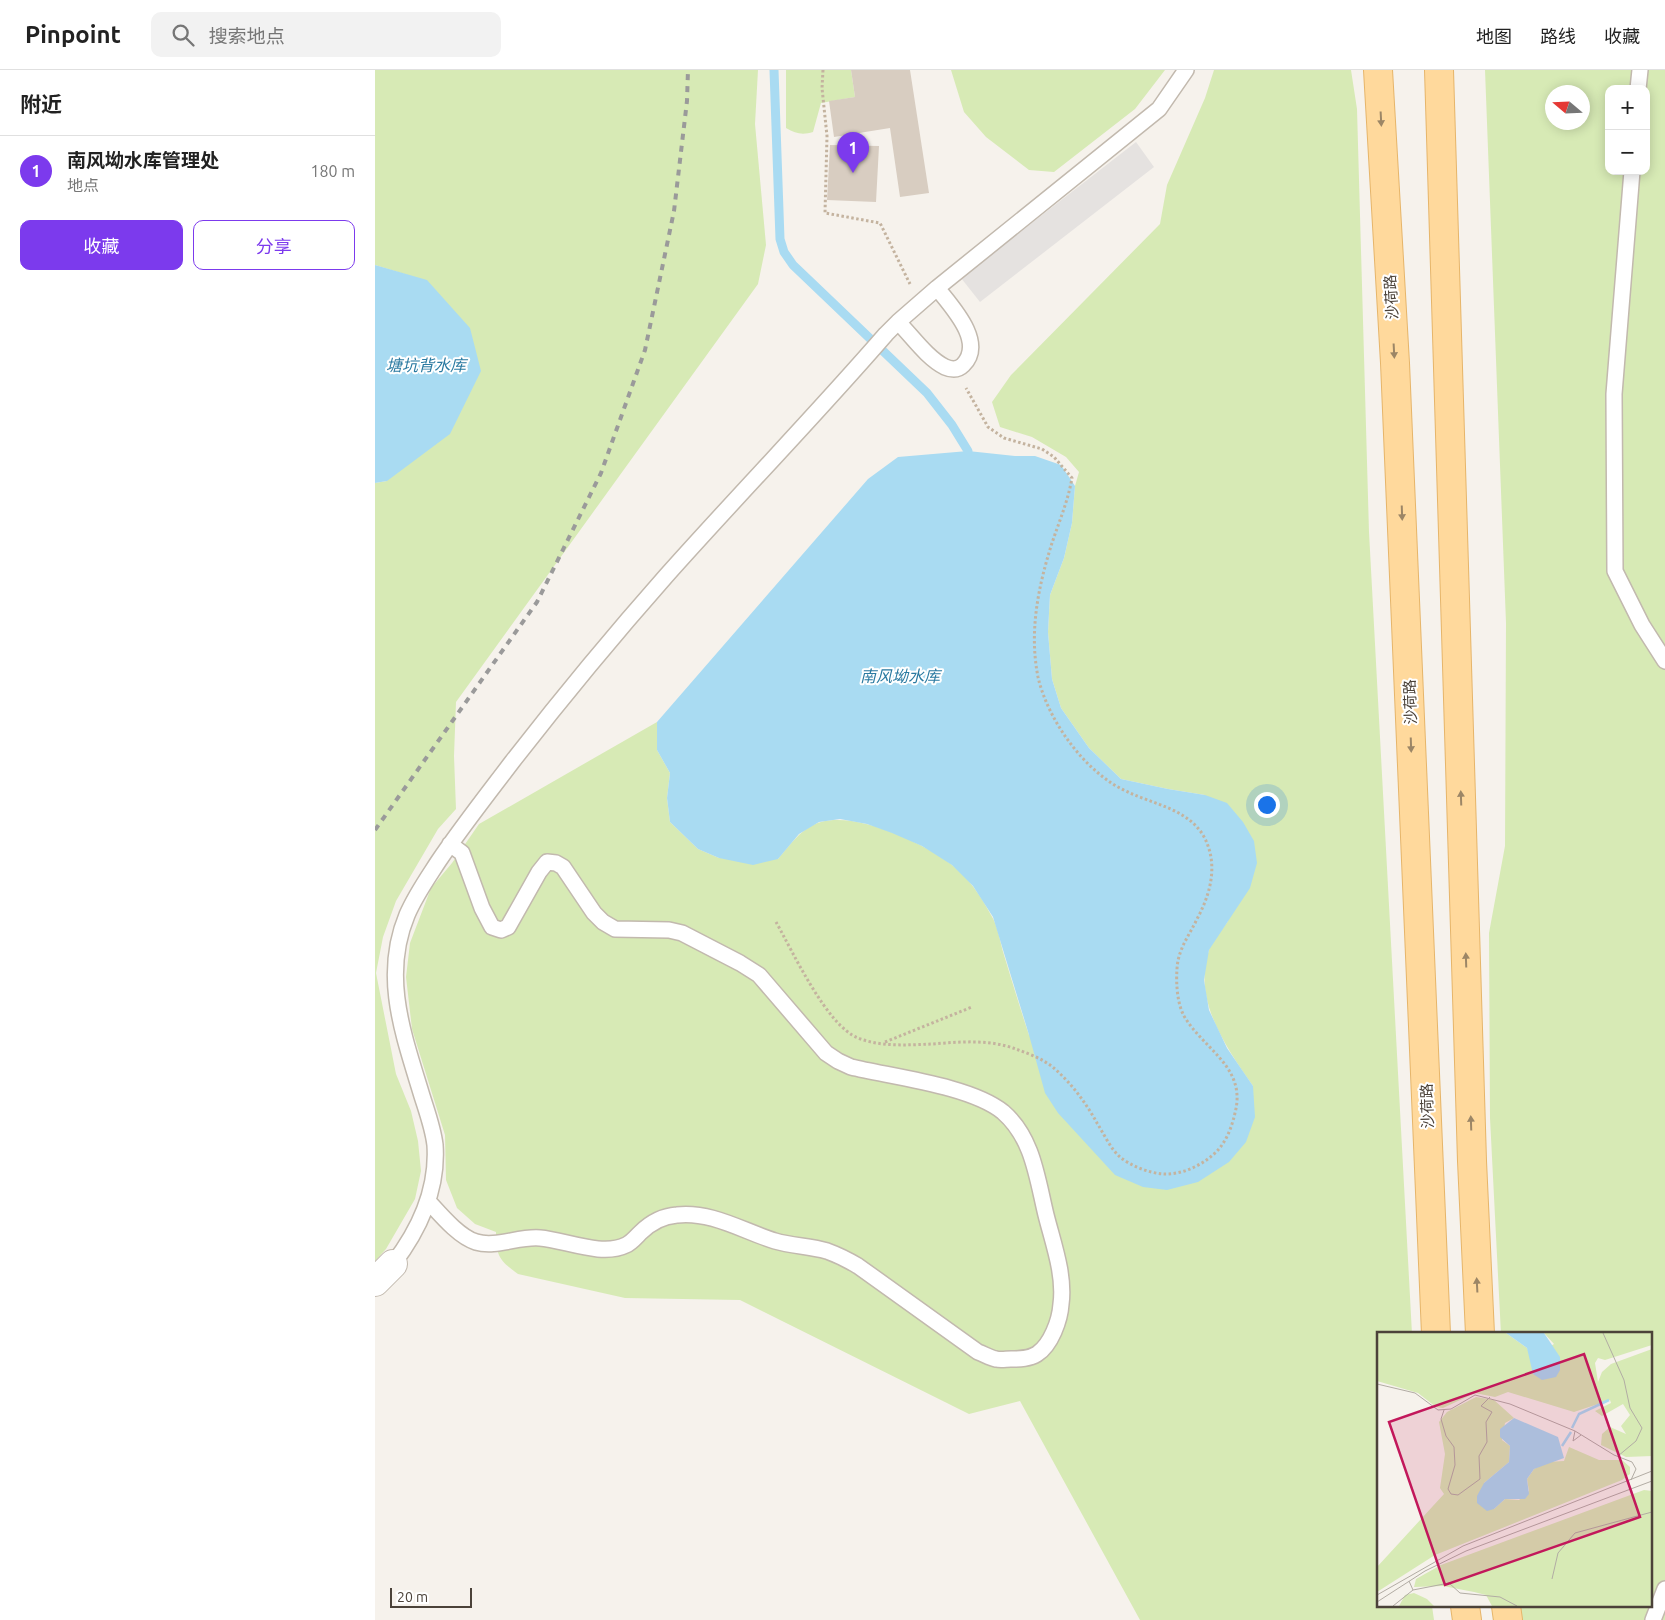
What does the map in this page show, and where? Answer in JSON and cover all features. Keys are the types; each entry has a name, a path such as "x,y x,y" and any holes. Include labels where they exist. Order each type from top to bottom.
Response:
{"main road":[{"name":"沙荷路","path":"1378,70 1396,373 1436,1332"},
{"path":"1439,70 1471,1151 1480,1332"}],"lane":[{"path":"1638,85 1640,70"},
{"path":"384,1273 409,1243 421,1220 431,1190 435,1161 433,1134 404,1034 396,998 394,971 398,941 419,891 451,844 547,716 666,576 851,375 886,334 937,288 1159,109 1180,73"},
{"path":"1632,175 1614,394 1615,571 1642,624 1665,662"},
{"path":"898,322 938,362 945,367 957,370 967,360 970,342 962,320 937,288"},
{"path":"427,1200 462,1235 474,1242 485,1244 523,1238 540,1238 596,1248 615,1248 627,1245 643,1230 659,1219 677,1215 713,1218 774,1241 792,1246 826,1251 843,1258 858,1266 979,1352 997,1359 1023,1359 1037,1354 1046,1345 1055,1328 1061,1304 1060,1272 1032,1157 1025,1138 1013,1122 1001,1111 981,1099 948,1088 851,1067 837,1061 825,1053 759,975 682,933 669,930 615,928 603,922 563,867 556,863 547,862 539,872 508,927 501,930 492,927 462,852 451,844"},
{"path":"1653,1620 1665,1589"}],"path":[{"path":"823,70 822,88 827,136 825,213 880,222 920,304"},
{"path":"776,922 819,998 838,1023 859,1039 882,1043 928,1044 968,1041 1001,1044 1025,1052 1053,1067 1088,1107 1112,1148 1121,1158 1145,1170 1163,1174 1185,1170 1209,1158 1221,1147 1228,1135 1238,1104 1237,1087 1226,1064 1201,1037 1183,1013 1177,988 1177,967 1182,945 1198,919 1211,889 1212,861 1202,833 1190,820 1174,810 1127,792 1096,772 1070,743 1045,700 1035,656 1035,607 1049,554 1069,494 1072,478 1054,457 1041,449 1005,438 988,427 957,370"},
{"path":"882,1043 972,1007"}],"green space":[{"path":"375,70 758,70 755,124 766,245 758,284 456,702 454,756 456,809 438,829 396,901 383,937 376,973 396,1074 411,1111 418,1141 421,1171 415,1199 386,1249 375,1261 375,483 387,481 427,281 375,265"},
{"path":"786,70 851,70 855,97 821,103 813,132 803,134 793,132 786,128"},
{"path":"951,70 1165,70 1135,109 1054,172 1029,170 986,137 964,112"},
{"path":"1214,70 1351,70 1357,109 1369,532 1412,1332 1377,1332 1377,1608 1432,1608 1434,1620 1140,1620 1020,1401 969,1414 740,1300 625,1298 518,1274 500,1257 496,1232 475,1224 457,1208 446,1180 445,1135 412,1029 406,977 410,943 431,888 452,863 479,824 657,722 657,750 670,773 667,798 670,822 698,849 719,858 778,859 797,837 808,828 821,822 836,820 870,825 906,838 951,864 974,887 983,901 995,924 1029,1035 1253,1086 1223,1039 1208,1005 1205,987 1205,969 1210,946 1228,921 1205,795 1121,779 1089,748 1061,708 1052,679 1048,632 1050,595 1064,558 1072,523 1075,486 1079,472 1066,457 1032,437 1000,427 992,402 1011,375 1160,224 1167,185 1205,98"},
{"path":"1485,70 1665,70 1665,1620 1520,1620 1518,1608 1653,1608 1653,1332 1501,1332 1490,1118 1489,933 1505,846 1506,623"}],"shaded area":[{"path":"1136,142 1154,167 980,302 961,278"}],"water":[{"name":"塘坑背水库","path":"375,265 427,280 470,328 481,371 450,434 387,481 375,483"},
{"name":"南风坳水库","path":"968,451 1035,456 1061,465 1075,486 1072,523 1064,558 1050,595 1048,632 1052,679 1061,708 1089,748 1121,779 1205,795 1227,803 1243,822 1254,841 1257,863 1250,888 1209,950 1204,980 1209,1010 1227,1048 1253,1086 1255,1117 1246,1142 1229,1162 1198,1182 1167,1190 1143,1187 1115,1175 1058,1113 1045,1093 993,917 973,886 952,865 922,846 892,833 867,824 840,819 819,822 799,834 778,859 753,865 719,858 698,849 670,822 667,798 670,773 657,750 657,722 868,479 898,457"}],"building":[{"path":"851,70 910,70 929,193 900,197 890,128 834,137 829,101 855,97"},
{"path":"830,145 879,146 876,202 827,200"}],"waterway":[{"path":"774,70 780,239 784,252 793,265 927,393 952,425 968,451"}],"railway":[{"path":"375,830 537,602 601,473 645,350 674,211 687,101 688,70"}],"place":[{"name":"南风坳水库管理处","path":"853,173"}]}
